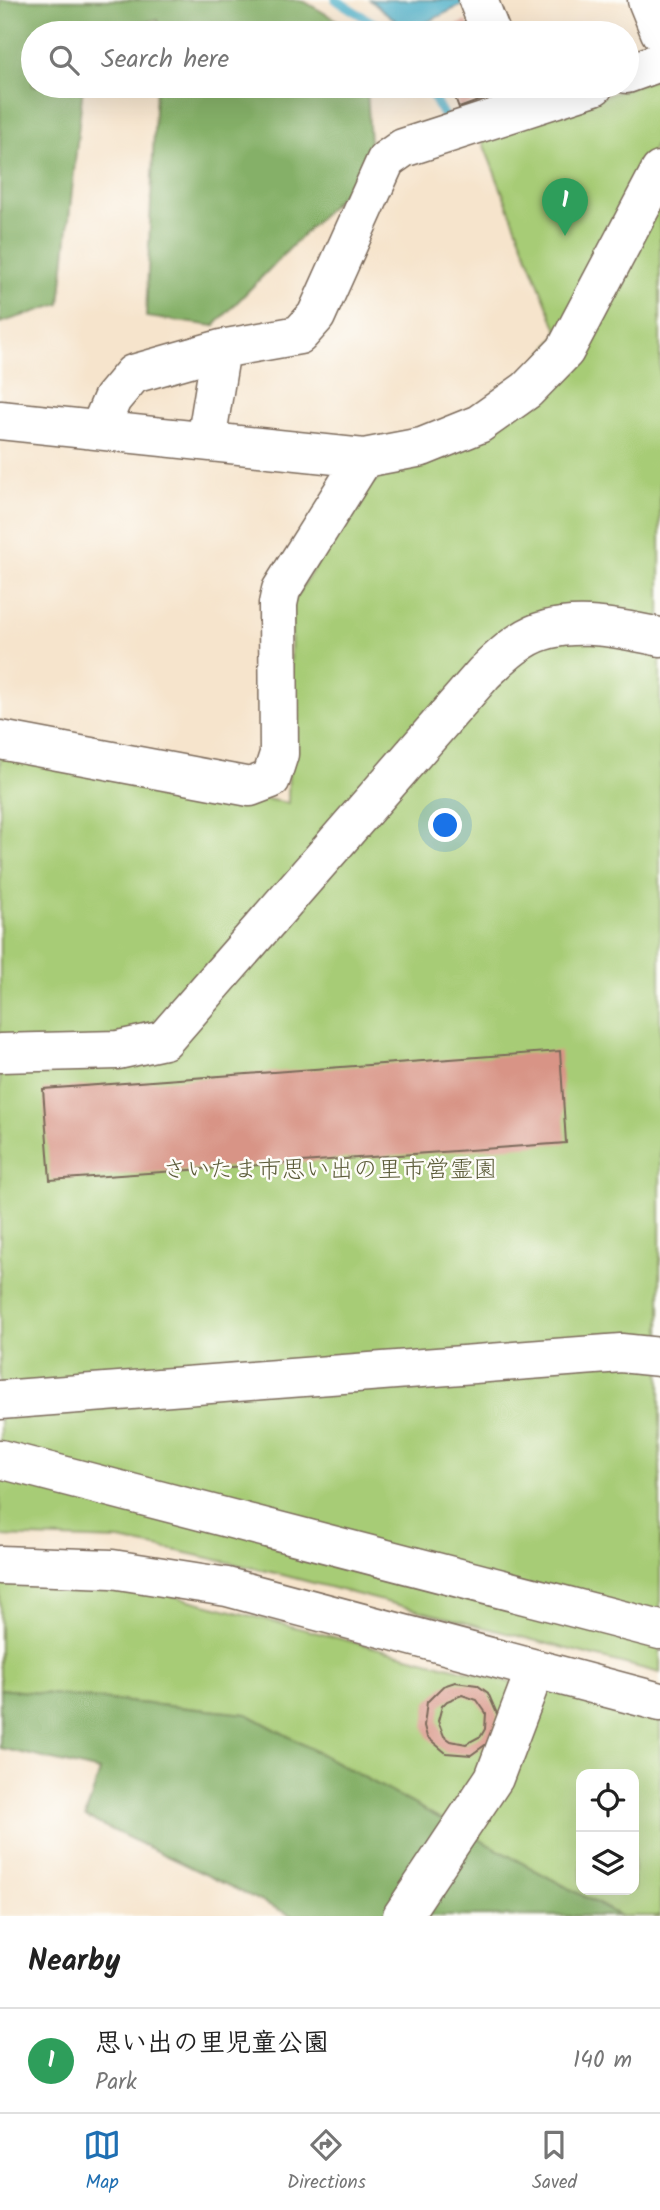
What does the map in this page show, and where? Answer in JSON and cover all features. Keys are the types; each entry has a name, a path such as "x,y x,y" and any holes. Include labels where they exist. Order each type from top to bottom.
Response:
{"street":[{"path":"478,0 486,21"},
{"path":"647,0 660,32"},
{"path":"639,70 660,62"},
{"path":"99,430 112,399 133,374 221,349 299,335 316,316 386,160 403,148 518,98"},
{"path":"0,420 364,458 422,447 479,424 527,390 565,351 660,171"},
{"path":"206,441 221,349"},
{"path":"0,740 250,788 271,779 279,754 278,604 281,590 364,458"},
{"path":"0,1053 118,1050 164,1040 484,673 523,639 559,628 607,625 660,637"},
{"path":"0,1400 621,1353 660,1357"},
{"path":"0,1459 660,1630"},
{"path":"0,1565 111,1569 227,1587 660,1702"},
{"path":"402,1916 494,1778 535,1670"}],"green space":[{"path":"0,0 295,0 305,2 338,21 21,21 21,98 82,98 60,304 0,323"},
{"path":"660,77 660,136 559,335 481,138 598,98 639,98 639,84"},
{"path":"155,98 368,98 371,165 214,326 146,317"},
{"name":"さいたま市思い出の里市営霊園","path":"660,200 660,1673 271,1572 178,1551 119,1540 0,1536 0,750 288,803 292,604 362,489 402,465 475,443"},
{"path":"0,1582 108,1584 158,1592 513,1683 512,1698 450,1824 247,1714 0,1689"},
{"path":"0,1689 247,1714 576,1892 576,1895 581,1895 620,1916 292,1916 85,1817 100,1771 0,1748"},
{"path":"544,1689 660,1719 660,1916 620,1916 581,1895 639,1895 639,1769 576,1769 576,1892 468,1834"}],"water":[{"path":"370,0 463,0 464,4 429,21 396,21"}],"building":[{"path":"455,98 486,98 459,108"},
{"path":"560,1051 566,1143 50,1180 43,1089"},
{"path":"455,1682 477,1685 488,1693 498,1716 492,1740 471,1755 446,1753 427,1737 424,1726 427,1702 443,1686","holes":["462,1695 477,1700 486,1713 485,1729 481,1736 466,1744 451,1741 444,1736 438,1721 442,1706"]}],"waterway":[{"path":"336,0 370,21"},
{"path":"434,98 446,120"}],"place":[{"name":"思い出の里児童公園","path":"565,236"}]}
